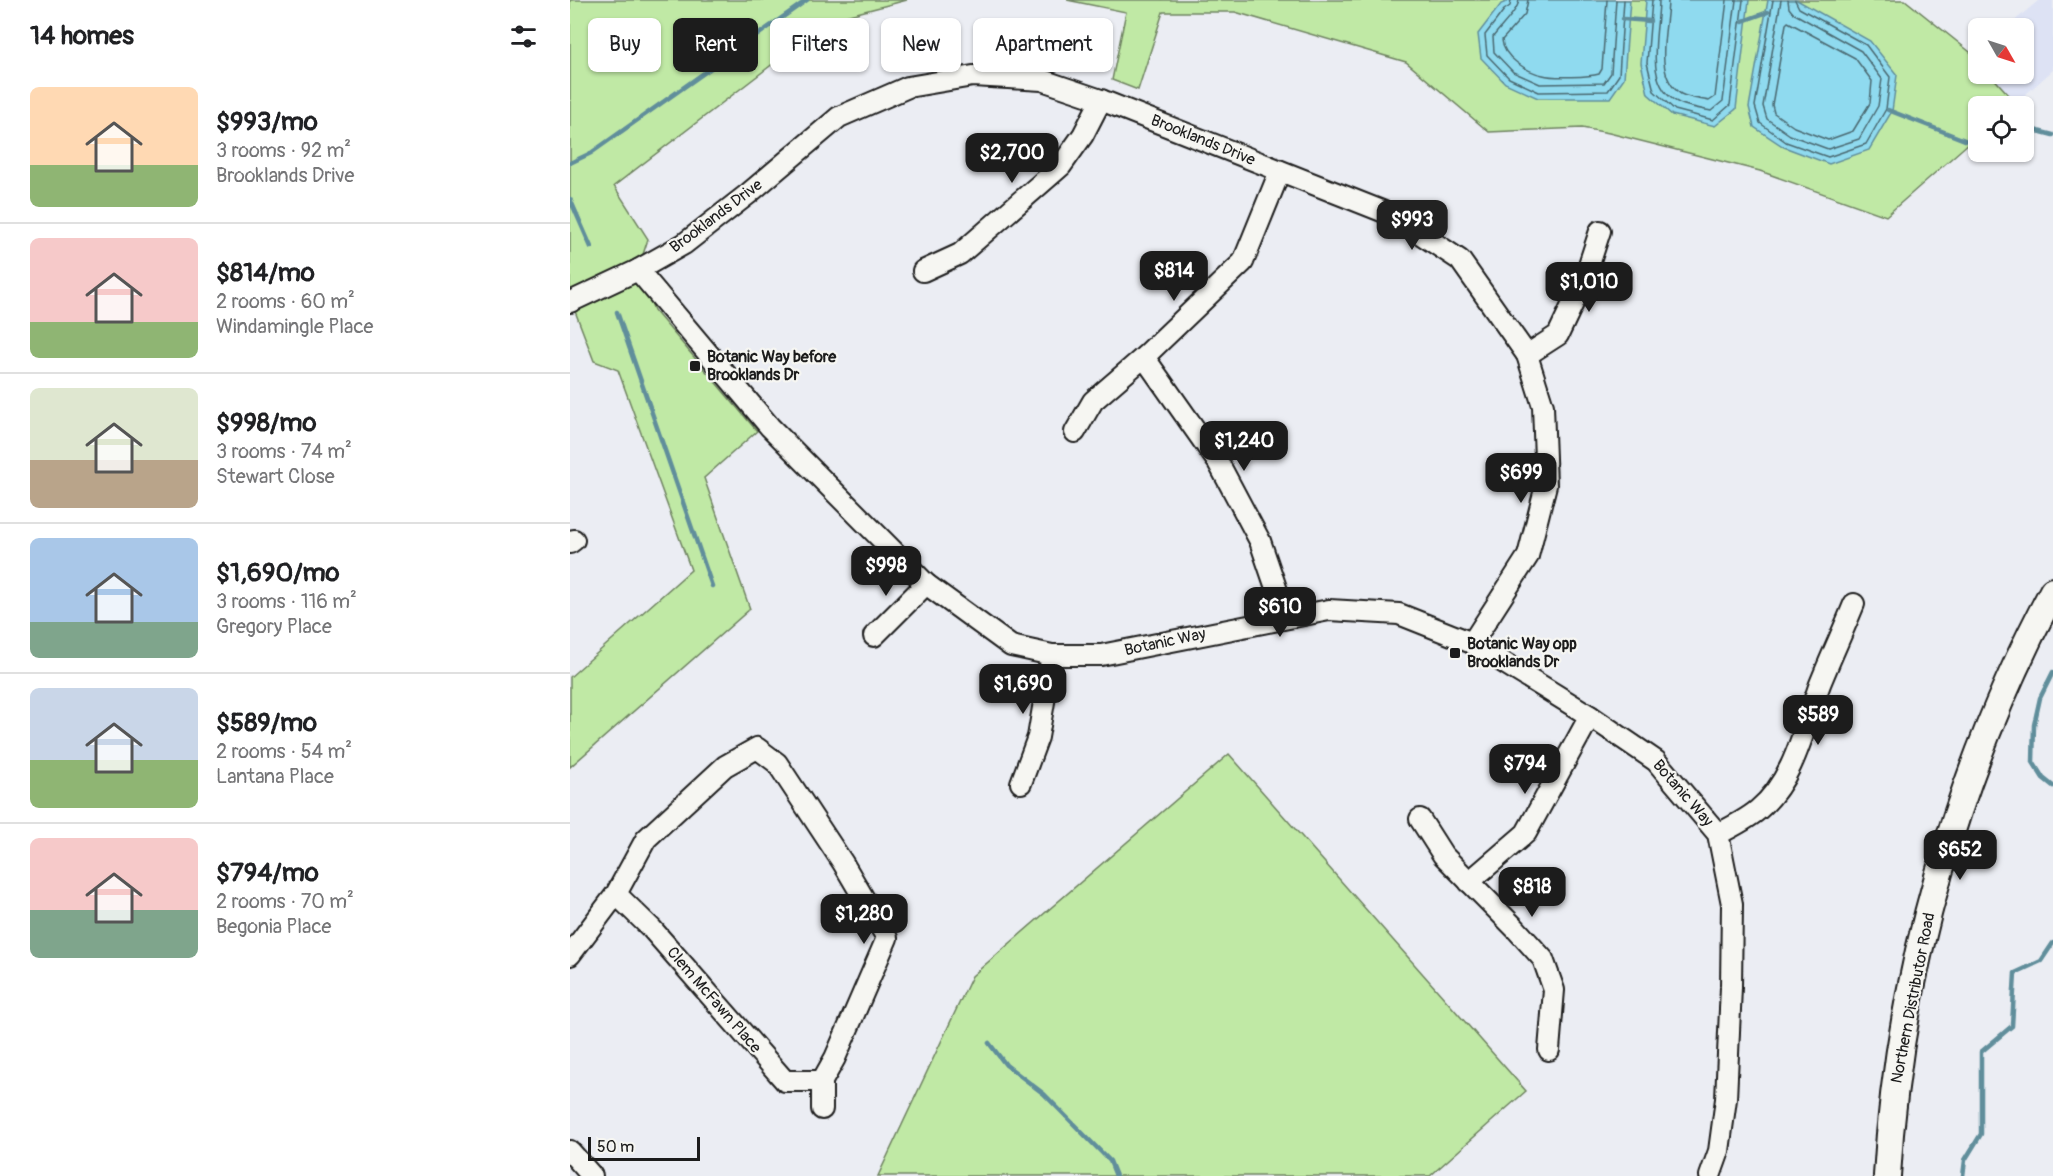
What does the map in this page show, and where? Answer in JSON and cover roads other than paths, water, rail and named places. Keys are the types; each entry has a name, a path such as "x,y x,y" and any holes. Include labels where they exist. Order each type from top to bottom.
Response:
{"main road":[{"name":"Northern Distributor Road","path":"1887,1176 1901,1050 1918,956 1946,851 1971,777 1998,710 2020,658 2053,591"}],"street":[{"name":"Brooklands Drive","path":"570,302 638,270 684,244 748,194 839,117 908,87 973,76 1042,80 1101,100 1392,215 1460,260 1527,355 1543,406 1546,485 1528,556 1472,643"},
{"path":"923,271 960,254 1061,166 1083,135 1101,100"},
{"path":"1075,432 1093,401 1144,357 1243,262 1280,171"},
{"path":"1527,355 1558,335 1584,280 1600,231"},
{"name":"Botanic Way","path":"638,270 770,427 926,584 1011,646 1052,655 1101,655 1329,610 1400,614 1472,643 1656,760 1718,834 1732,904 1726,1099 1719,1151 1710,1176"},
{"path":"1144,357 1218,462 1260,541 1286,617"},
{"path":"874,636 926,584"},
{"path":"1718,834 1743,821 1759,809 1779,786 1792,763 1854,604"},
{"path":"1021,783 1038,737 1052,655"},
{"path":"1469,882 1526,833 1590,716"},
{"path":"570,955 616,894 646,839 725,766 757,748 777,763 843,863 887,938 835,1058 822,1080 822,1109"},
{"path":"1420,819 1443,855 1516,929 1543,960 1554,990 1549,1050"},
{"name":"Clem McFawn Place","path":"616,894 652,929 785,1082 822,1080"},
{"path":"570,1151 592,1176"}],"water":[{"path":"1511,0 1630,0 1624,78 1610,98 1538,98 1505,83 1481,58 1478,34 1501,4"},
{"path":"1646,0 1749,0 1736,109 1715,126 1672,115 1648,94 1641,63"},
{"path":"1768,0 1797,0 1870,41 1897,75 1892,111 1869,150 1829,164 1784,147 1754,127 1749,107"}],"waterway":[{"path":"570,163 591,153 807,0"},
{"path":"1743,21 1768,12"},
{"path":"1623,19 1650,21"},
{"path":"1888,110 1968,141"},
{"path":"2034,130 2053,135"},
{"path":"570,199 591,247"},
{"path":"617,312 712,586"},
{"path":"2053,672 2040,698 2034,725 2033,762 2043,778 2053,786"},
{"path":"1963,1176 1965,1160 1981,1134 1981,1052 2012,1026 2015,973 2041,961 2053,943"},
{"path":"989,1043 1006,1065 1044,1094 1110,1161 1116,1176"}],"place":[{"name":"Botanic Way before Brooklands Dr","path":"695,366"},
{"name":"Botanic Way opp Brooklands Dr","path":"1455,653"}]}
